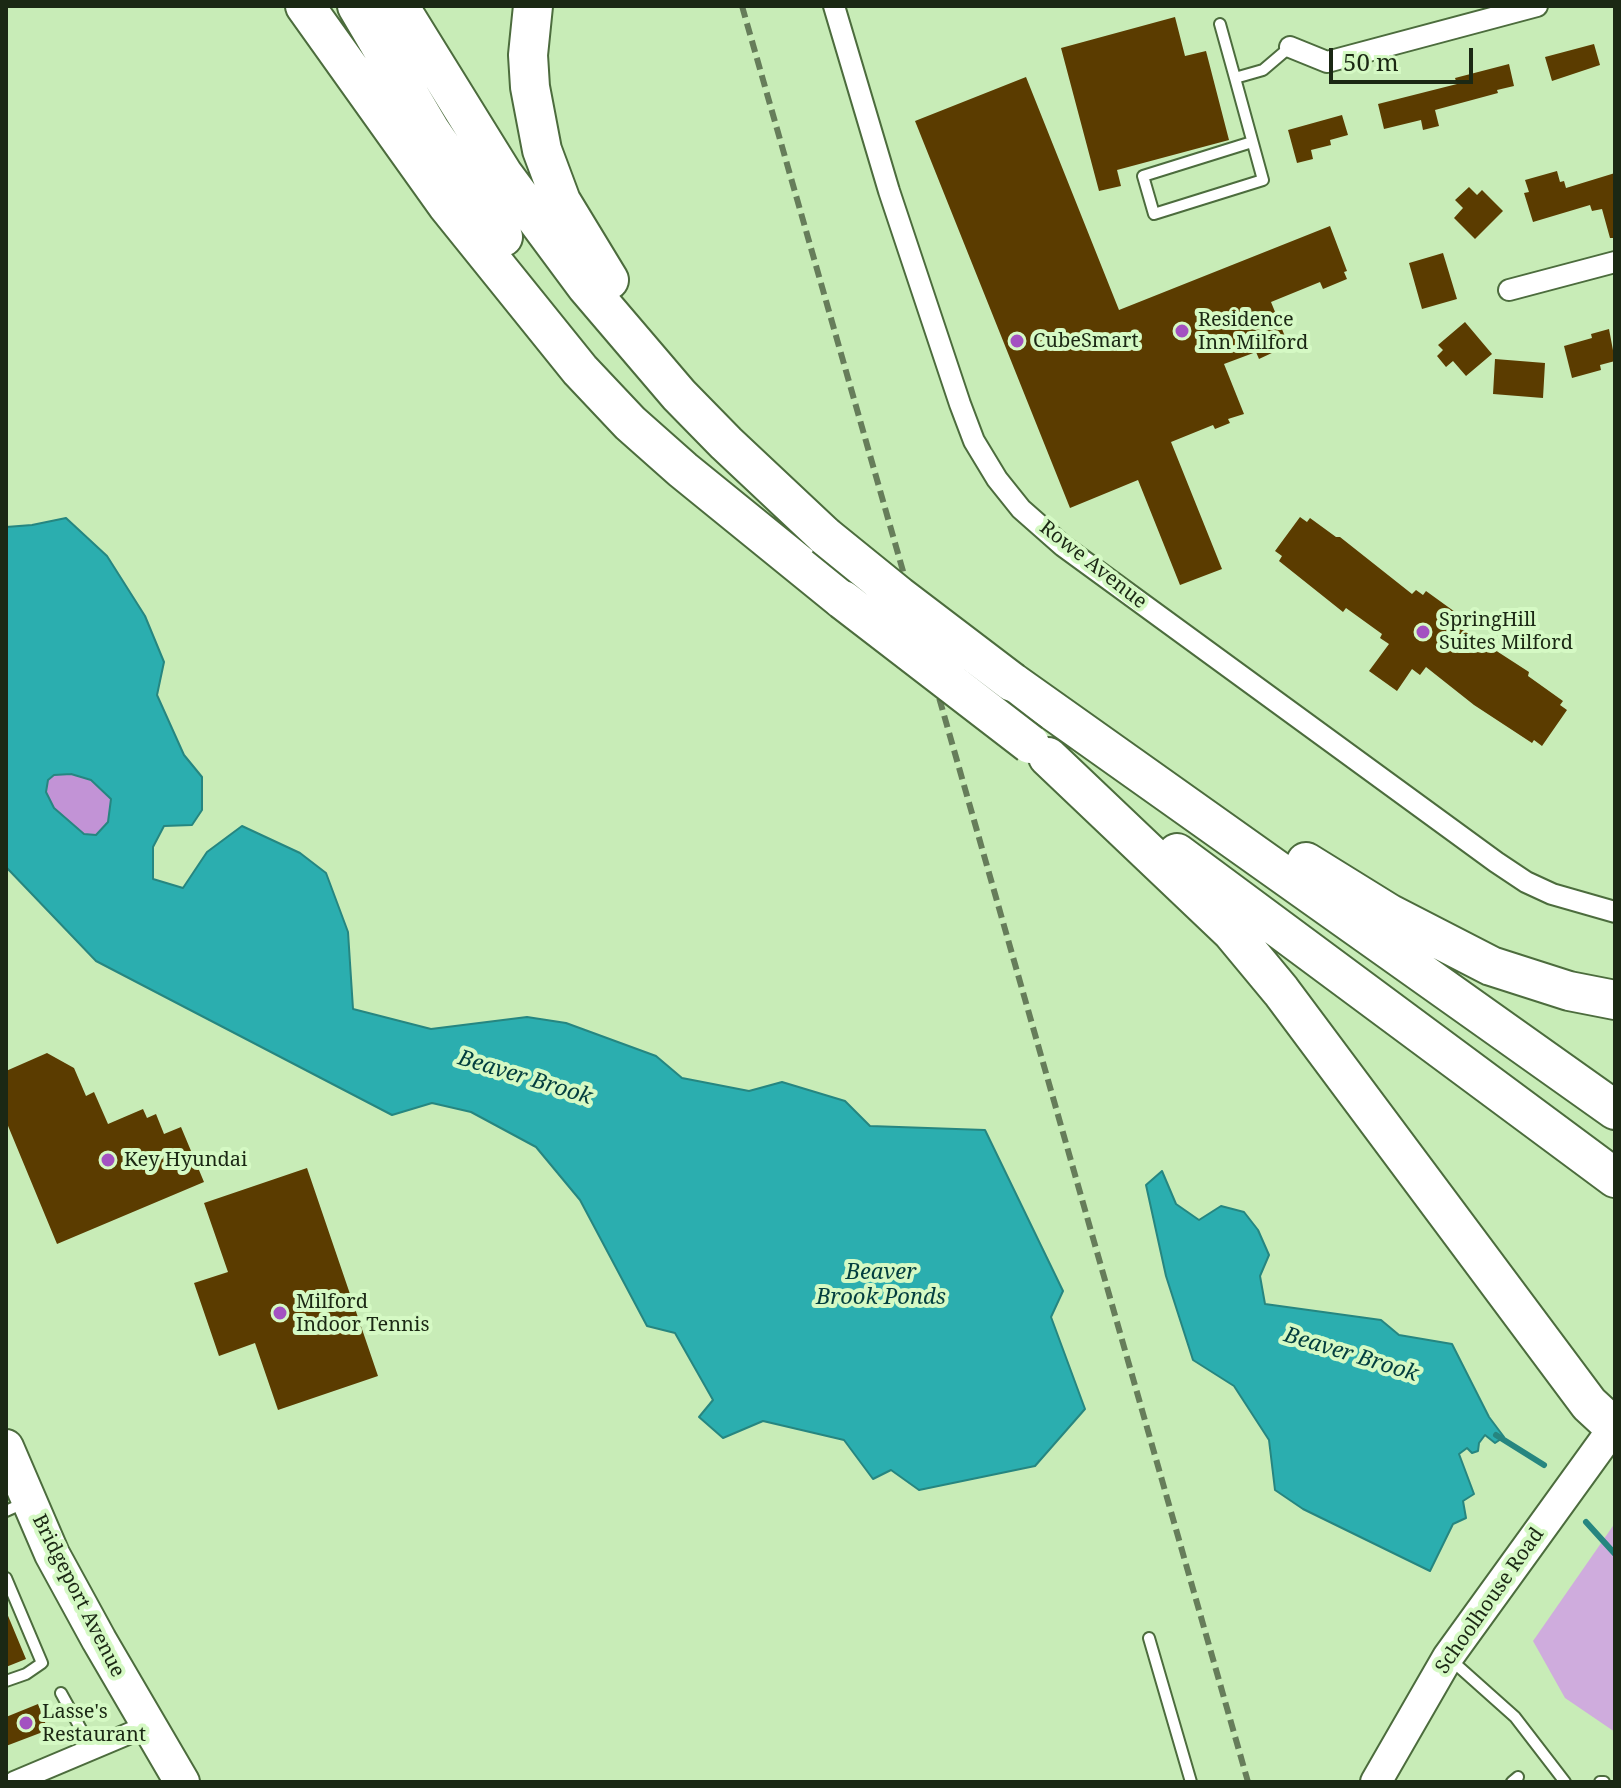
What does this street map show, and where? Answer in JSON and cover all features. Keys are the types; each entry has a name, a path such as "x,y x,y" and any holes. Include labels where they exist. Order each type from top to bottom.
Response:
{"highway":[{"path":"305,6 447,205 580,370 630,423 843,600 1039,750 1615,1178"},
{"path":"357,6 393,71 469,190 562,314 634,400 692,461 794,559 843,600"},
{"path":"399,6 503,174 586,286 679,395 825,536 1012,682 1615,1110"},
{"path":"533,6 528,55 530,87 542,150 561,201 593,257 628,307 825,536"},
{"path":"1078,729 1207,801 1423,932 1491,966 1569,991 1615,1000"},
{"path":"1039,750 1232,932 1281,991 1589,1404 1615,1427"}],"main road":[{"name":"Schoolhouse Road","path":"1376,1782 1448,1657 1615,1427"},
{"name":"Bridgeport Avenue","path":"13,1484 147,1726 182,1782"}],"street":[{"name":"Rowe Avenue","path":"834,6 889,191 960,404 974,441 997,479 1021,509 1076,555 1496,862 1526,882 1552,894 1615,912"},
{"path":"1290,47 1327,62 1537,6"},
{"path":"1509,290 1615,262"},
{"path":"14,1782 147,1726"}],"lane":[{"path":"1220,24 1263,180 1154,214 1143,176 1252,142"},
{"path":"1235,78 1263,70 1290,47"},
{"path":"6,1578 42,1663 26,1674 6,1681"},
{"path":"1149,1638 1191,1782"},
{"path":"1448,1657 1515,1717 1565,1782"},
{"path":"61,1693 93,1751"}],"shaded area":[{"path":"71,774 91,780 111,799 108,822 96,835 84,834 54,808 46,792 48,780 54,775"},
{"path":"1615,1523 1615,1732 1565,1698 1533,1641"}],"water":[{"name":"Beaver Brook Ponds","path":"66,518 107,556 145,616 164,662 157,695 184,755 202,777 202,810 192,825 164,826 153,847 153,879 183,888 207,852 242,826 300,853 326,873 348,932 353,1009 431,1029 527,1017 566,1023 656,1056 682,1078 749,1091 782,1082 845,1101 870,1126 985,1130 1063,1291 1051,1317 1085,1409 1035,1466 919,1490 891,1470 873,1479 844,1440 763,1421 723,1438 699,1417 713,1400 675,1333 647,1326 580,1200 536,1147 471,1112 432,1103 392,1115 96,961 6,867 6,527","holes":["71,774 91,780 111,799 108,822 96,835 84,834 54,808 46,792 48,780 54,775"]},
{"path":"1162,1171 1176,1204 1199,1220 1221,1206 1244,1212 1258,1230 1269,1255 1260,1276 1265,1304 1381,1320 1399,1335 1452,1344 1489,1417 1504,1437 1495,1443 1485,1435 1478,1451 1472,1453 1467,1448 1459,1454 1474,1494 1463,1501 1466,1518 1453,1524 1430,1571 1303,1509 1275,1490 1269,1440 1234,1386 1193,1360 1166,1276 1146,1185"}],"building":[{"path":"1175,17 1185,56 1206,51 1229,140 1117,170 1121,186 1099,191 1061,48"},
{"path":"1594,44 1600,65 1552,81 1545,57"},
{"path":"1509,64 1514,86 1435,110 1439,126 1423,130 1421,120 1384,129 1378,104 1457,84 1455,78"},
{"path":"1026,77 1119,310 1330,226 1347,271 1344,272 1347,279 1323,289 1320,282 1271,302 1286,339 1271,345 1274,352 1259,359 1256,352 1224,364 1244,414 1228,419 1230,423 1215,429 1213,425 1171,442 1222,569 1180,585 1138,480 1070,508 915,121"},
{"path":"1342,115 1348,135 1330,140 1331,145 1311,150 1313,159 1297,163 1288,130"},
{"path":"1557,171 1560,182 1564,181 1566,188 1615,173 1615,238 1610,238 1602,209 1592,211 1590,205 1533,222 1524,193 1529,192 1525,180"},
{"path":"1469,187 1477,195 1482,190 1503,211 1475,239 1454,218 1463,208 1455,200"},
{"path":"1443,253 1457,299 1422,309 1409,263"},
{"path":"1465,322 1492,354 1466,376 1453,361 1446,367 1437,356 1443,350 1438,345"},
{"path":"1609,329 1615,361 1600,365 1601,370 1572,378 1564,346 1592,338 1591,334"},
{"path":"1495,359 1545,363 1543,398 1493,394"},
{"name":"SpringHill Suites Milford","path":"1300,517 1307,522 1310,518 1340,537 1412,594 1416,590 1423,595 1426,591 1462,617 1460,621 1467,626 1464,630 1529,672 1528,676 1563,701 1560,705 1567,710 1542,746 1534,740 1532,743 1474,705 1426,667 1420,675 1412,669 1397,691 1369,671 1389,644 1380,638 1382,634 1346,608 1343,612 1279,561 1282,556 1275,551"},
{"name":"Key Hyundai","path":"47,1053 74,1068 86,1096 94,1092 108,1124 143,1109 147,1118 156,1114 164,1134 181,1127 204,1182 57,1244 6,1121 6,1071"},
{"name":"Milford Indoor Tennis","path":"307,1168 378,1376 278,1410 255,1343 219,1356 194,1283 228,1272 204,1203"},
{"path":"6,1611 26,1659 6,1667"},
{"name":"Lasse's Restaurant","path":"38,1704 48,1730 6,1746 6,1717"}],"waterway":[{"name":"Beaver Brook","path":"1496,1435 1544,1465"},
{"name":"Beaver Brook","path":"1586,1522 1615,1554"}],"railway":[{"path":"742,6 1248,1782"}],"place":[{"name":"Residence Inn Milford","path":"1182,331"},
{"name":"CubeSmart","path":"1017,341"},
{"name":"SpringHill Suites Milford","path":"1423,632"},
{"name":"Key Hyundai","path":"108,1160"},
{"name":"Milford Indoor Tennis","path":"280,1313"},
{"name":"Lasse's Restaurant","path":"26,1723"}]}
